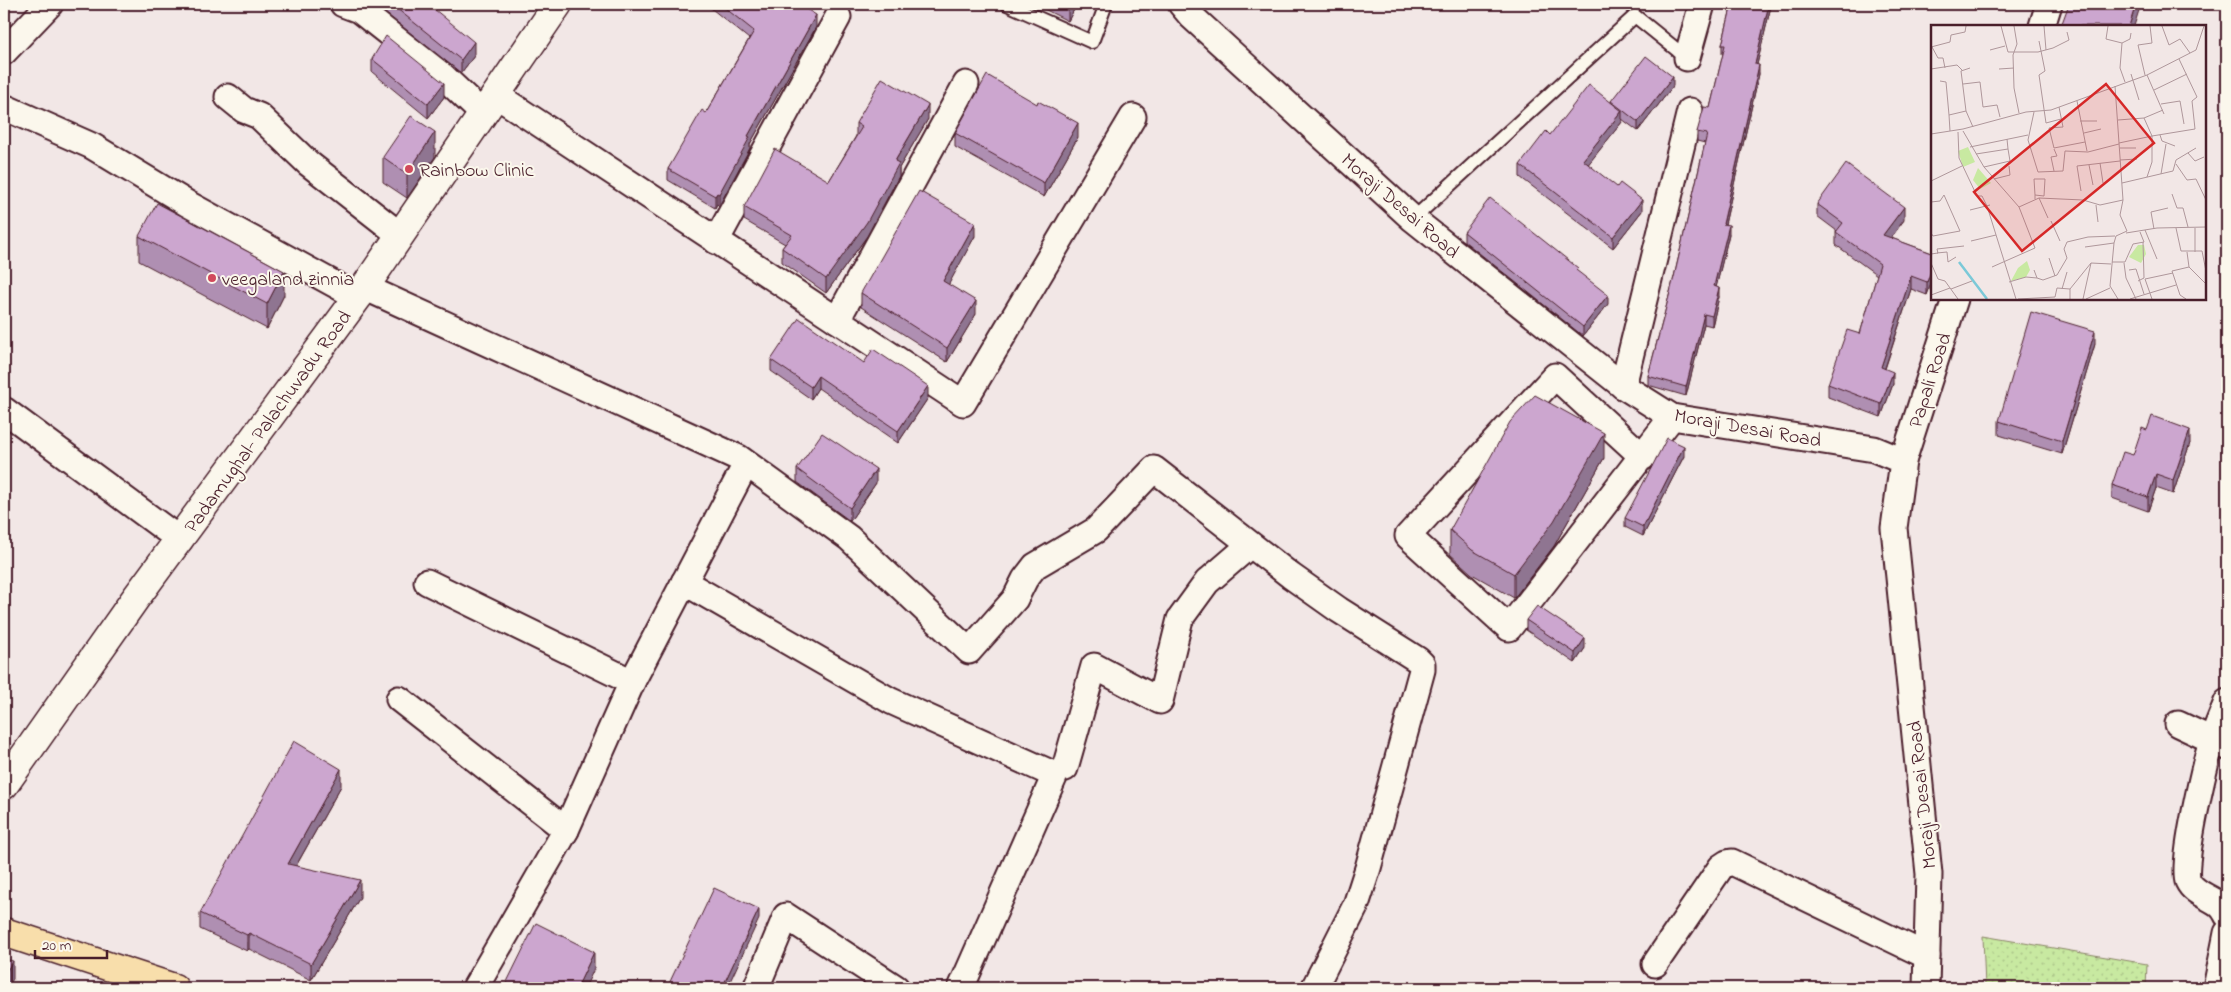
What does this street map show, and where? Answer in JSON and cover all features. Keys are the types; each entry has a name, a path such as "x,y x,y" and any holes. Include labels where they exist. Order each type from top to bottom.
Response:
{"main road":[{"name":"Padamughal- Palachuvadu Road","path":"4,785 135,599 361,292 558,4"},
{"path":"4,932 174,988"}],"street":[{"path":"4,52 50,4"},
{"path":"343,4 359,10 444,77 716,241 963,403 1133,117"},
{"name":"Moraji Desai Road","path":"1181,4 1191,16 1413,219 1623,386 1672,417 1874,449 1903,461 1894,528 1929,874 1926,988"},
{"path":"1687,58 1702,4"},
{"path":"2042,25 2049,4"},
{"path":"716,241 838,17"},
{"path":"837,320 966,84"},
{"path":"228,97 244,110 259,116 308,163 400,235"},
{"path":"4,107 92,146 188,204 361,292 680,430 746,464 849,538 968,651 1015,600 1025,579 1036,566 1096,530 1154,469 1250,545 1339,610 1422,664 1379,835 1356,905 1314,988"},
{"path":"1623,386 1690,111"},
{"name":"Papali Road","path":"1903,461 1955,300"},
{"path":"1643,456 1555,376 1408,536 1510,628 1643,456 1672,417"},
{"path":"4,410 180,540"},
{"path":"476,988 566,830 632,682 746,464"},
{"path":"1065,768 1094,666 1160,701 1180,619 1207,582 1250,545"},
{"path":"427,582 632,682"},
{"path":"684,582 891,701 1055,775 961,988"},
{"path":"399,699 566,830"},
{"path":"2227,702 2220,744 2187,851 2188,880 2198,892 2223,906 2227,915"},
{"path":"2178,724 2220,744"},
{"path":"1655,964 1721,867 1732,862 1927,956"},
{"path":"756,988 786,916 896,988"},
{"path":"2216,988 2227,933"}],"lane":[{"path":"1008,4 1092,42 1106,4"},
{"path":"1413,219 1634,16 1687,58"}],"green space":[{"path":"1983,936 2147,964 2146,988 1985,988"}],"building":[{"path":"391,4 428,4 474,42 461,60"},
{"path":"720,4 798,4 816,15 748,136 750,137 719,194 717,193 715,196 668,169 702,110 706,113 754,31"},
{"path":"1732,4 1769,4 1755,64 1759,65 1723,224 1729,225 1714,286 1719,288 1712,316 1704,314 1686,387 1648,376 1674,277 1707,134 1697,132 1704,107 1710,108 1725,45 1722,45"},
{"path":"2069,4 2136,4 2129,25 2061,25"},
{"path":"386,36 444,83 428,104 372,59"},
{"path":"1646,56 1673,77 1638,122 1611,101"},
{"path":"987,75 1037,104 1038,101 1078,123 1044,183 955,133"},
{"path":"882,78 928,105 895,161 899,163 867,222 826,279 782,248 792,235 744,207 775,149 829,181 862,127 856,123"},
{"path":"1589,85 1622,111 1583,160 1617,187 1620,183 1642,200 1613,237 1520,165 1546,131 1550,135"},
{"path":"411,116 435,132 407,174 383,157"},
{"path":"1846,164 1904,207 1883,235 1931,253 1931,271 1927,282 1911,276 1881,367 1893,372 1881,404 1828,384 1847,330 1860,334 1880,264 1836,232 1843,223 1817,204"},
{"path":"919,191 975,223 943,281 976,301 947,348 861,293"},
{"path":"1490,198 1578,268 1576,270 1608,295 1583,327 1464,232"},
{"path":"157,203 284,271 267,304 139,236"},
{"path":"2031,312 2095,331 2062,441 1999,421"},
{"path":"799,318 864,363 873,349 928,386 898,431 818,376 811,387 771,360"},
{"path":"1535,395 1604,433 1554,521 1514,574 1472,550 1450,530 1510,422"},
{"path":"2152,416 2190,430 2173,480 2156,474 2148,497 2112,485 2123,452 2133,455 2142,428 2147,430"},
{"path":"822,433 876,469 850,508 797,469"},
{"path":"1667,438 1684,446 1643,527 1625,518"},
{"path":"1537,606 1585,638 1575,653 1526,620"},
{"path":"294,741 341,769 288,864 360,880 311,964 249,933 247,935 200,913"},
{"path":"714,888 759,909 722,988 667,988"},
{"path":"536,923 594,952 577,988 504,988"},
{"path":"4,959 13,961 4,975"}],"place":[{"name":"Rainbow Clinic","path":"409,169"},
{"name":"veegaland zinnia","path":"212,278"}]}
